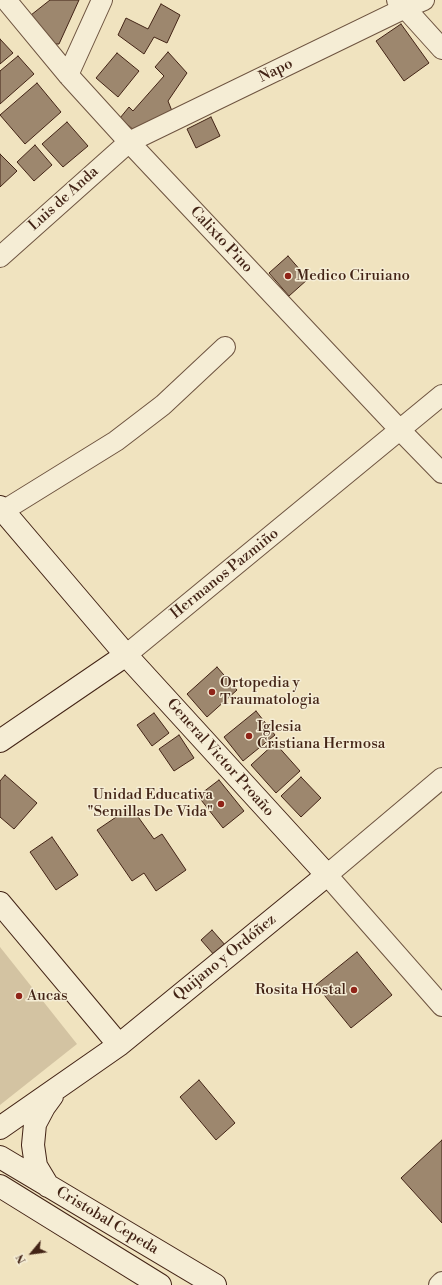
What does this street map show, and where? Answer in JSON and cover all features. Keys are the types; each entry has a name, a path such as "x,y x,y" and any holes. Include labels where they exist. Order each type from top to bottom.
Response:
{"street":[{"name":"Calixto Pino","path":"6,0 68,75 129,142 442,473"},
{"path":"68,75 102,0"},
{"name":"Napo","path":"129,142 401,4 424,0"},
{"path":"401,4 442,49"},
{"name":"Luis de Anda","path":"0,256 129,142"},
{"path":"1,509 116,441 163,405 226,347"},
{"name":"Hermanos Pazmiño","path":"0,741 126,655 442,395"},
{"name":"General Victor Proaño","path":"1,509 126,655 327,875 442,1006"},
{"name":"Quijano y Ordóñez","path":"0,1128 119,1045 327,875 442,778"},
{"path":"0,902 119,1045"},
{"path":"48,1186 36,1166 32,1145 35,1124 44,1106 58,1087"},
{"name":"Cristobal Cepeda","path":"0,1157 215,1285"},
{"name":"Cristobal Cepeda","path":"0,1186 160,1285"},
{"path":"439,1285 442,1282"}],"shaded area":[{"name":"Aucas","path":"0,947 77,1044 0,1105"}],"building":[{"path":"50,0 79,0 59,44 49,44 31,15"},
{"path":"161,4 180,15 167,43 154,37 144,54 118,35 126,18 148,29"},
{"path":"401,24 429,63 404,81 376,41"},
{"path":"0,39 13,53 0,64"},
{"path":"168,52 187,73 168,101 172,111 137,133 120,118 129,107 133,111 164,76 155,67"},
{"path":"117,53 139,71 118,97 96,78"},
{"path":"18,56 34,74 0,104 0,71"},
{"path":"37,83 61,112 25,144 0,115"},
{"path":"211,117 220,136 196,148 187,129"},
{"path":"67,122 88,146 63,167 42,144"},
{"path":"35,145 52,165 34,181 17,162"},
{"path":"0,154 17,171 0,187"},
{"name":"Medico Ciruiano","path":"288,256 308,279 289,296 269,273"},
{"name":"Ortopedia y Traumatologia","path":"217,667 237,690 207,717 187,694"},
{"name":"Iglesia Cristiana Hermosa","path":"256,711 275,735 243,761 224,737"},
{"path":"154,713 169,733 152,746 137,725"},
{"path":"179,735 194,758 174,771 159,749"},
{"path":"275,743 300,771 276,793 251,765"},
{"path":"5,775 37,803 14,829 0,817 0,781"},
{"path":"301,777 321,798 301,817 281,796"},
{"name":"Unidad Educativa \"Semillas De Vida\"","path":"219,780 244,811 223,828 198,796"},
{"path":"131,807 154,839 162,834 186,870 156,891 144,873 132,881 97,830"},
{"path":"52,837 78,875 56,890 30,852"},
{"path":"212,930 226,946 215,956 201,940"},
{"name":"Rosita Hostal","path":"357,952 392,995 351,1028 316,985"},
{"path":"199,1080 235,1123 216,1140 180,1097"},
{"path":"442,1140 442,1223 401,1178"}],"place":[{"name":"Medico Ciruiano","path":"288,276"},
{"name":"Ortopedia y Traumatologia","path":"212,692"},
{"name":"Iglesia Cristiana Hermosa","path":"249,736"},
{"name":"Unidad Educativa \"Semillas De Vida\"","path":"221,804"},
{"name":"Rosita Hostal","path":"354,990"},
{"name":"Aucas","path":"19,996"}]}
